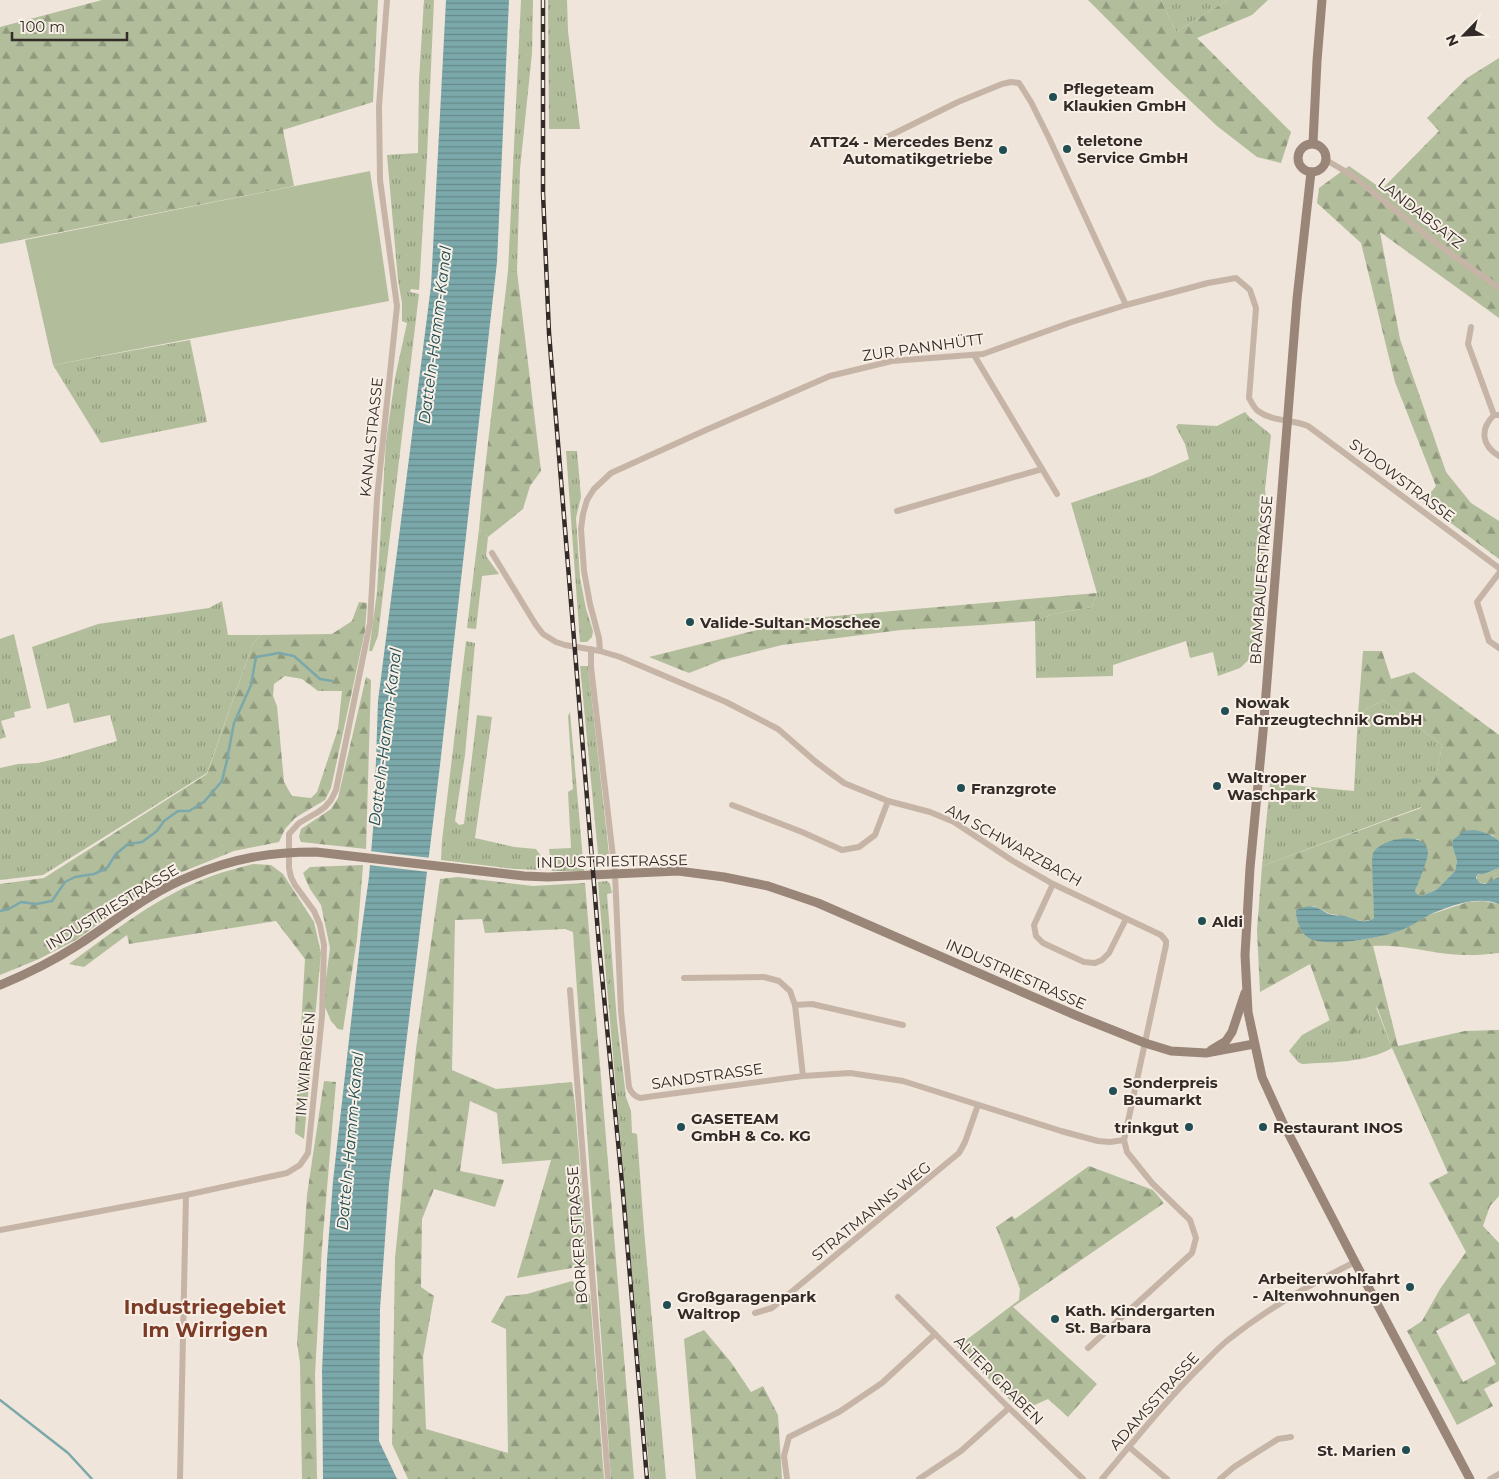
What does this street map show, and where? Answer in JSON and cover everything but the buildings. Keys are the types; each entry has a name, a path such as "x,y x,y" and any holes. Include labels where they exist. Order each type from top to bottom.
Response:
{"main road":[{"path":"1313,144 1322,0"},
{"path":"1308,144 1313,144 1323,149 1326,160 1321,169 1311,172 1303,169 1298,158 1301,149 1308,144"},
{"name":"BRAMBAUERSTRASSE","path":"1311,172 1298,285 1286,421 1263,732 1248,891 1245,955 1248,1012 1262,1077 1283,1123 1470,1479"},
{"name":"INDUSTRIESTRASSE","path":"0,985 52,960 162,890 190,876 258,855 316,852 524,876 548,877 678,872 724,877 768,886 818,902 1075,1015 1145,1043 1171,1051 1206,1053 1254,1044"},
{"name":"BRAMBAUERSTRASSE","path":"1206,1053 1226,1041 1232,1032 1246,990"}],"street":[{"name":"KANALSTRASSE","path":"288,852 289,834 305,818 325,807 336,790 370,623 376,498 397,306 380,180 379,106 387,0"},
{"path":"883,139 958,102 1002,84 1010,82 1019,83 1031,102 1126,305"},
{"name":"LANDABSATZ","path":"1326,160 1350,174 1439,245 1499,288"},
{"name":"ZUR PANNHÜTT","path":"600,651 599,638 584,572 581,529 582,514 587,500 594,489 606,477 619,469 830,376 892,361 974,355 1002,348 1072,322 1126,305 1208,283 1236,278 1250,290 1256,308 1249,398 1257,410 1274,419 1286,421"},
{"path":"1471,327 1468,344 1497,415 1487,423 1484,431 1485,440 1492,451 1499,456"},
{"path":"974,355 1057,494"},
{"name":"SYDOWSTRASSE","path":"1286,421 1299,422 1308,426 1499,568"},
{"path":"897,511 1042,469"},
{"name":"AM SCHWARZBACH","path":"492,553 536,625 543,634 556,642 620,657 726,702 778,729 844,783 888,801 930,812 954,822 1013,861 1053,884 1161,934 1166,941 1166,945 1145,1043"},
{"path":"1499,573 1477,602 1489,641 1499,648"},
{"name":"SANDSTRASSE","path":"590,649 614,874 621,1010 629,1087 632,1093 640,1098 803,1076 850,1073 903,1081 1098,1141 1124,1140"},
{"path":"732,805 802,832 842,850 859,847 875,835 888,801"},
{"name":"IM WIRRIGEN","path":"0,1230 186,1195 287,1173 300,1165 308,1153 322,1016 324,944 320,925 314,911 291,877 288,852"},
{"path":"1053,884 1034,929 1038,939 1051,947 1084,962 1098,962 1109,953 1126,919"},
{"path":"684,978 764,977 780,981 790,991 795,1005 803,1076"},
{"name":"BORKER STRASSE","path":"570,990 608,1479"},
{"path":"795,1005 812,1004 903,1025"},
{"path":"1088,1348 1192,1253 1196,1238 1190,1220 1152,1183 1128,1152 1124,1140 1145,1043"},
{"name":"STRATMANNS WEG","path":"755,1313 772,1308 959,1153 965,1142 978,1105"},
{"path":"180,1479 186,1195"},
{"name":"ADAMSSTRASSE","path":"1102,1479 1190,1376 1227,1341 1276,1306 1315,1282 1355,1262"},
{"name":"ALTER GRABEN","path":"898,1297 1083,1479"},
{"path":"787,1479 784,1456 789,1438 839,1412 882,1383 935,1334"},
{"path":"920,1479 960,1451 1009,1408"},
{"path":"1220,1479 1234,1467 1278,1439 1291,1437"},
{"path":"1129,1447 1167,1479"},
{"path":"1490,1479 1499,1474"}],"green space":[{"path":"102,0 378,0 373,102 283,130 294,186 0,244 0,27"},
{"path":"424,0 434,0 419,290 411,289 410,292 419,294 378,636 372,651 369,651 377,592 386,441 395,378 407,323 402,321 402,303 398,280 387,155 418,153 419,80"},
{"path":"521,0 533,0 532,53 520,169 517,271 508,271"},
{"path":"548,0 567,0 568,31 580,129 549,129"},
{"path":"1088,0 1161,0 1176,32 1228,0 1268,0 1252,15 1197,38 1291,132 1281,163 1257,157 1217,126"},
{"path":"1161,0 1228,0 1176,32"},
{"path":"1499,58 1499,318 1380,232 1400,339 1446,472 1471,503 1499,521 1499,559 1423,502 1436,486 1395,382 1361,243 1317,203 1319,188 1349,166 1382,189 1439,131 1427,118 1467,78"},
{"path":"370,171 389,301 53,365 25,240"},
{"path":"508,271 517,271 541,471 530,486 523,509 488,537 479,529"},
{"path":"190,340 207,422 101,443 53,365"},
{"path":"1245,412 1271,435 1265,489 1267,513 1257,652 1240,668 1218,676 1213,652 1190,658 1186,641 1113,665 1113,676 1036,678 1035,621 1053,614 1092,607 1097,593 1071,503 1151,476 1189,459 1185,444 1176,427 1178,424 1217,426"},
{"path":"566,451 577,451 581,497 576,518 580,578 586,609 593,631 592,637 587,642 580,642"},
{"path":"479,529 488,537 486,556 499,574 482,576 476,629 467,628"},
{"path":"1097,593 1092,607 1053,614 1035,621 901,630 782,645 722,660 689,673 649,657 801,619"},
{"path":"222,601 228,635 261,635 253,643 207,773 43,875 0,880 0,768 18,764 38,763 117,741 110,715 74,723 69,703 47,709 32,647 98,624 209,608"},
{"path":"359,602 367,603 365,631 331,788 325,800 295,818 285,829 279,842 234,851 182,872 139,894 76,940 39,959 0,975 0,884 44,878 207,774 253,643 261,635 332,634 352,621","holes":["285,676 302,679 318,691 342,691 338,729 317,792 311,798 292,796 284,782 277,706 273,696 274,684"]},
{"path":"14,634 31,708 14,712 15,717 1,721 6,737 0,739 0,639"},
{"path":"466,641 475,643 465,755 455,821 459,825 464,824 477,715 492,717 475,838 514,847 536,849 541,856 541,870 515,869 441,860"},
{"path":"1363,651 1382,651 1391,679 1414,672 1499,735 1499,841 1492,835 1452,845 1457,861 1455,871 1436,890 1421,896 1415,891 1428,853 1418,839 1399,840 1388,843 1373,854 1374,918 1363,921 1354,920 1330,914 1314,906 1296,910 1355,941 1402,930 1429,915 1468,902 1483,901 1499,904 1499,953 1455,955 1401,947 1373,946 1398,1046 1465,1031 1499,1030 1499,1196 1490,1206 1483,1226 1499,1243 1499,1381 1484,1389 1493,1406 1457,1425 1407,1331 1422,1321 1440,1289 1466,1252 1429,1183 1448,1173 1392,1048 1377,1007 1351,1037 1337,1041 1310,964 1260,992 1257,930 1262,866 1421,808 1414,785 1437,772 1442,745 1383,700 1358,714","holes":["1469,1313 1496,1364 1463,1382 1436,1331"]},
{"path":"580,666 588,666 609,854 607,867 598,854"},
{"path":"366,677 371,680 366,849 301,842 299,837 301,829 331,809 338,798"},
{"path":"1383,700 1442,745 1437,772 1421,807 1262,866 1270,783 1354,791 1358,714"},
{"path":"570,712 584,871 552,871 549,849 571,848 568,792 573,789 568,716"},
{"path":"253,864 271,865 283,874 314,922 321,953 304,1139 295,1133 305,959 276,921 129,944 127,935 84,967 69,964 155,903 212,876"},
{"path":"363,865 357,939 343,1030 338,1029 331,1021 323,1002 330,948 321,905 310,889 303,873 310,867"},
{"path":"1499,868 1499,877 1493,881 1482,883 1477,880 1477,875"},
{"path":"458,877 533,886 585,883 634,1479 611,1479 573,932 565,929 485,933 482,919 455,920 452,1070 496,1089 572,1082 588,1265 517,1278 551,1160 502,1164 497,1113 470,1101 460,1171 504,1180 495,1207 434,1189 422,1219 421,1287 434,1296 423,1357 426,1429 508,1453 506,1329 491,1322 506,1296 527,1294 572,1281 590,1295 604,1479 408,1479 392,1444 395,1258 416,1049 440,879"},
{"path":"607,881 610,884 612,893 607,894 617,1021 626,1097 631,1111 632,1133 637,1134 666,1479 650,1479 598,882"},
{"path":"1376,1007 1392,1048 1371,1057 1360,1059 1302,1064 1289,1051 1302,1035 1330,1020 1337,1040"},
{"path":"324,1081 336,1082 322,1247 315,1375 317,1479 302,1479 300,1363 297,1343 307,1195"},
{"path":"1089,1166 1153,1190 1164,1203 1013,1307 1097,1384 1068,1417 1048,1399 1021,1411 957,1347 1019,1300 1020,1289 996,1227 1012,1216 1015,1219"},
{"path":"704,1330 730,1361 751,1392 763,1386 778,1415 782,1479 696,1479 684,1339"}],"water":[{"name":"Datteln-Hamm-Kanal","path":"446,0 509,0 497,262 440,765 389,1184 380,1309 379,1441 397,1479 323,1479 322,1371 333,1181 369,877 374,818 378,701 431,286"},
{"path":"1474,830 1487,834 1499,841 1499,868 1479,874 1476,878 1480,883 1485,884 1499,877 1499,904 1482,901 1463,903 1429,915 1402,930 1352,941 1324,942 1313,940 1301,930 1296,910 1313,906 1331,915 1345,916 1360,921 1374,918 1373,853 1385,843 1403,838 1412,838 1426,845 1428,856 1415,891 1421,896 1436,890 1455,871 1457,861 1452,845 1453,840 1464,831"}],"pier":[{"path":"369,851 431,858 429,872 368,865"}],"waterway":[{"path":"0,911 9,909 21,902 36,904 52,901 65,882 75,877 94,874 107,868 116,854 128,844 142,842 157,831 164,821 178,811 189,811 204,802 222,781 234,723 251,685 256,657 279,653 294,656 320,679 332,681"},
{"path":"0,1400 68,1453 92,1479"}],"railway":[{"path":"543,0 543,193 549,333 599,945 623,1193 647,1479"}],"place":[{"name":"Pflegeteam Klaukien GmbH","path":"1053,97"},
{"name":"teletone Service GmbH","path":"1067,149"},
{"name":"ATT24 - Mercedes Benz Automatikgetriebe","path":"1003,150"},
{"name":"Valide-Sultan-Moschee","path":"690,622"},
{"name":"Nowak Fahrzeugtechnik GmbH","path":"1225,711"},
{"name":"Waltroper Waschpark","path":"1217,786"},
{"name":"Franzgrote","path":"961,788"},
{"name":"Aldi","path":"1202,921"},
{"name":"Sonderpreis Baumarkt","path":"1113,1091"},
{"name":"GASETEAM GmbH & Co. KG","path":"681,1127"},
{"name":"trinkgut","path":"1189,1127"},
{"name":"Restaurant INOS","path":"1263,1127"},
{"name":"Arbeiterwohlfahrt - Altenwohnungen","path":"1410,1287"},
{"name":"Großgaragenpark Waltrop","path":"667,1305"},
{"name":"Kath. Kindergarten St. Barbara","path":"1055,1319"},
{"name":"St. Marien","path":"1406,1450"}],"district":[{"name":"Industriegebiet Im Wirrigen","path":"205,1318"}]}
